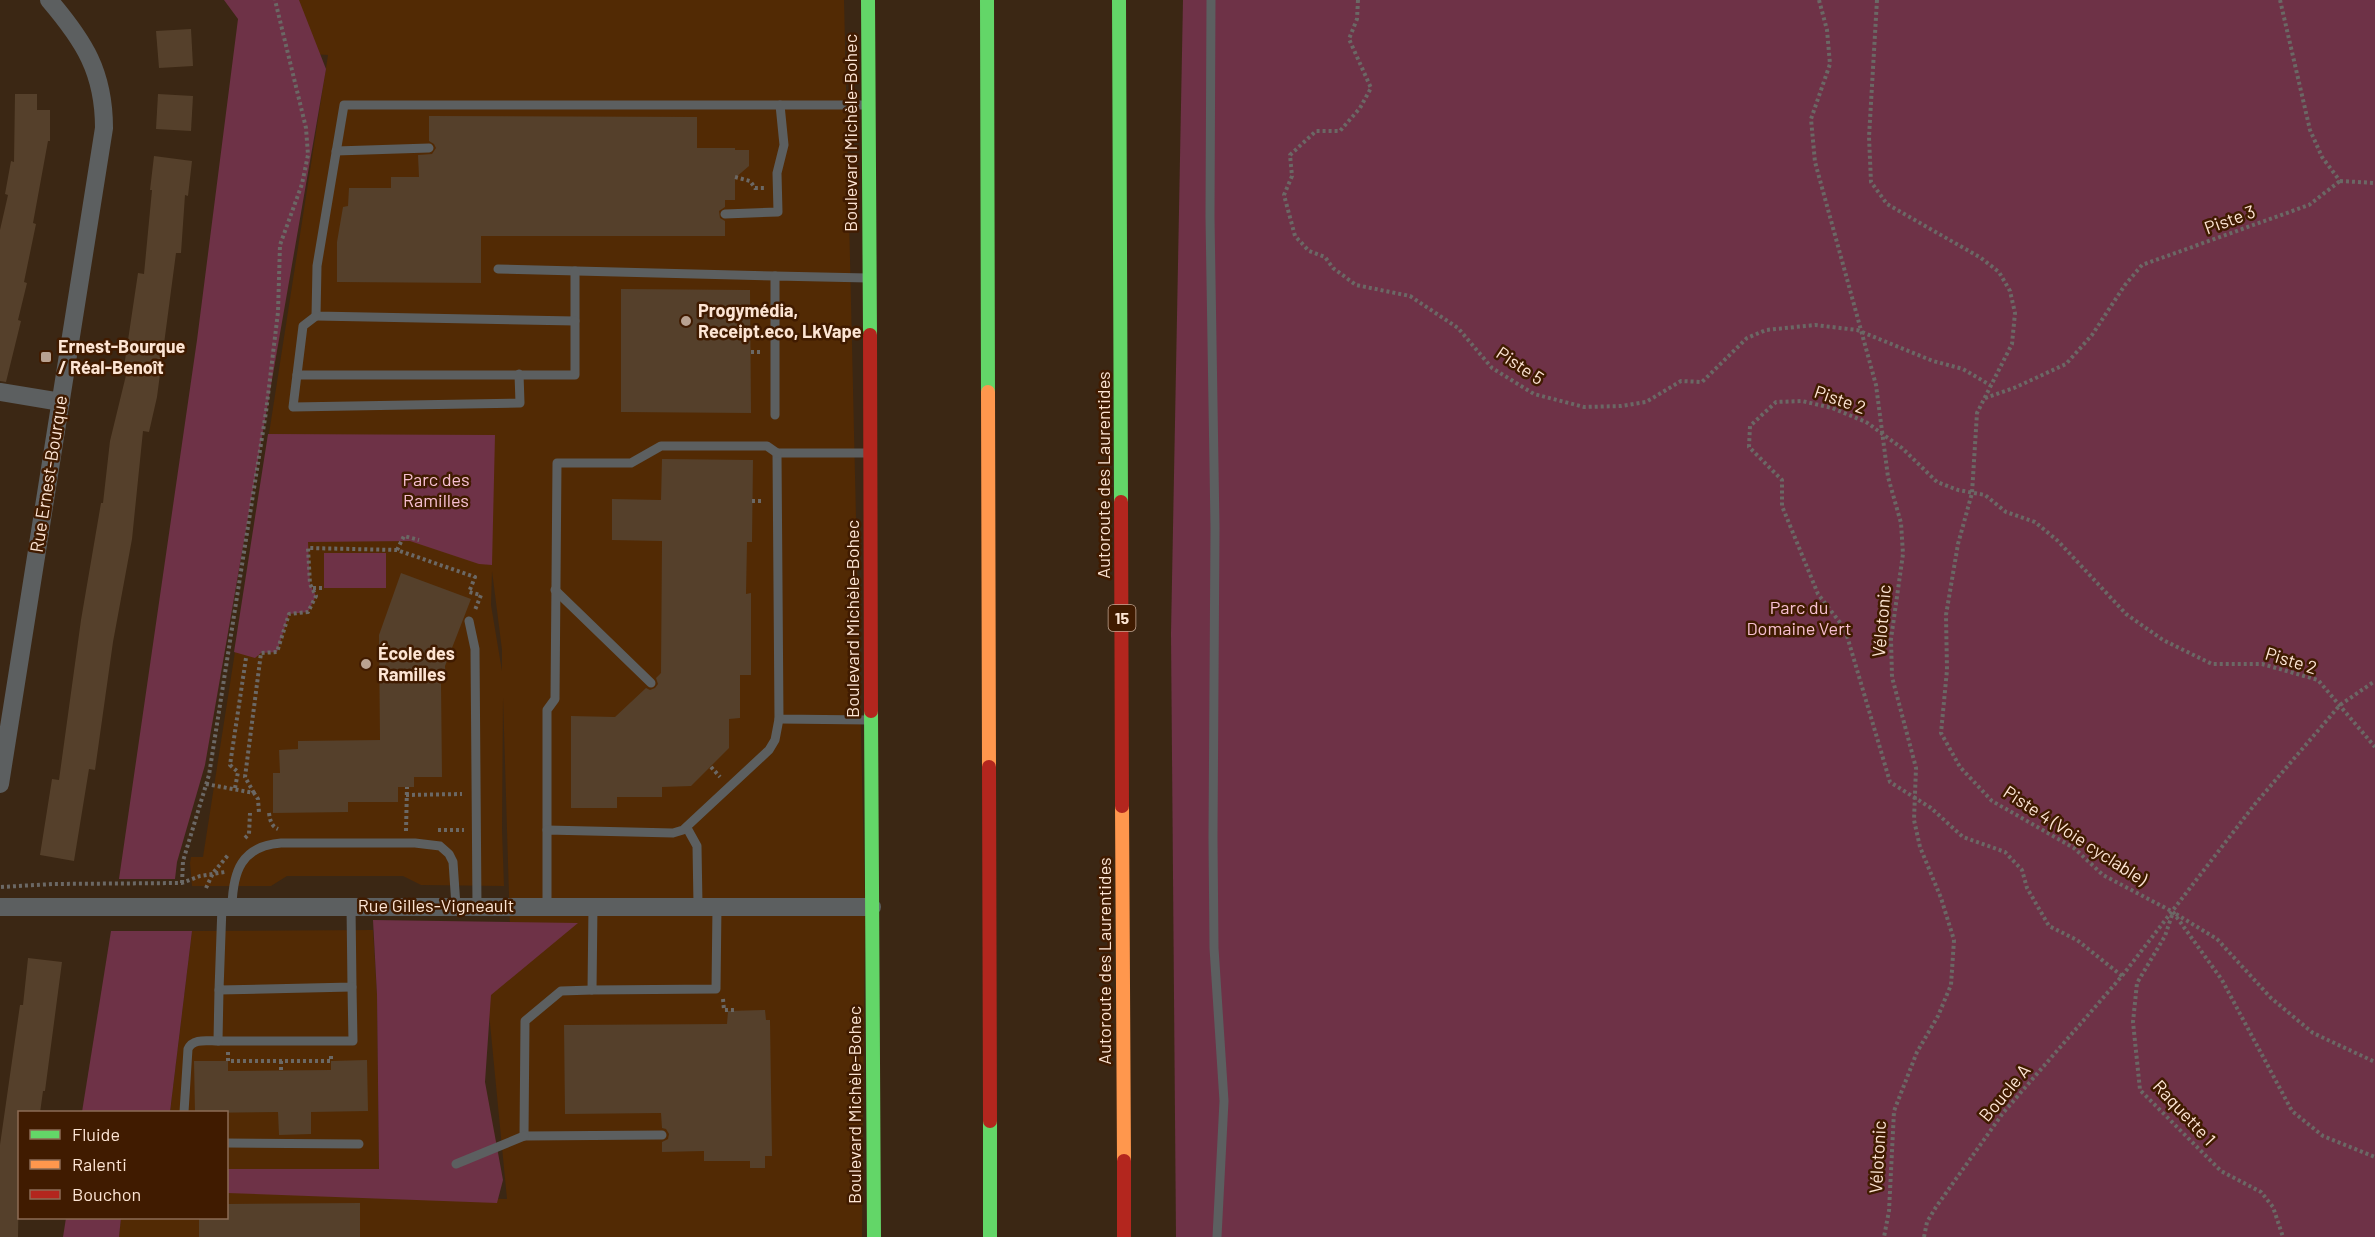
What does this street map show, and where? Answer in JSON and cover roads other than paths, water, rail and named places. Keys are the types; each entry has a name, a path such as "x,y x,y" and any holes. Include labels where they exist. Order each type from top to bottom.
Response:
{"main road":[{"name":"Boulevard Michèle-Bohec","path":"868,0 874,1237"},
{"path":"987,0 990,1237"},
{"name":"Autoroute des Laurentides","path":"1119,0 1124,1237"}],"street":[{"name":"Rue Ernest-Bourque","path":"0,784 7,693 62,402 103,139 104,115 101,84 91,58 49,0"},
{"path":"0,392 62,402"},
{"name":"Rue Gilles-Vigneault","path":"0,907 698,905 872,907"}],"lane":[{"path":"1211,0 1210,217 1215,528 1214,948 1224,1101 1217,1237"},
{"path":"315,316 317,266 344,105 869,105"},
{"path":"725,214 778,212 777,172 784,145 780,105"},
{"path":"336,151 429,148"},
{"path":"498,269 870,278"},
{"path":"297,375 575,375 575,271"},
{"path":"775,415 776,276"},
{"path":"519,375 520,403 293,407 303,326 315,316 575,321"},
{"path":"547,906 547,710 555,699 557,463 631,463 661,446 767,446 777,453 871,453"},
{"path":"547,830 673,833 687,828 769,750 775,740 779,719 777,453"},
{"path":"555,590 651,683"},
{"path":"469,621 475,649 477,906"},
{"path":"779,719 872,720"},
{"path":"687,828 696,846 698,905"},
{"path":"218,1041 219,990 227,906 236,872 247,858 263,846 281,843 415,843 440,846 449,854 455,870 456,906"},
{"path":"184,1111 188,1049 194,1041 353,1041 351,906"},
{"path":"592,990 593,906"},
{"path":"524,1136 525,1021 561,991 716,989 717,906"},
{"path":"219,990 352,987"},
{"path":"456,1164 524,1136 662,1135"},
{"path":"228,1143 359,1144"}],"place":[{"name":"Progymédia, Receipt.eco, LkVape","path":"686,321"},
{"name":"Ernest-Bourque / Réal-Benoît","path":"46,357"},
{"name":"École des Ramilles","path":"366,664"}],"park label":[{"name":"Parc des Ramilles","path":"436,490"},
{"name":"Parc du Domaine Vert","path":"1799,618"}]}
